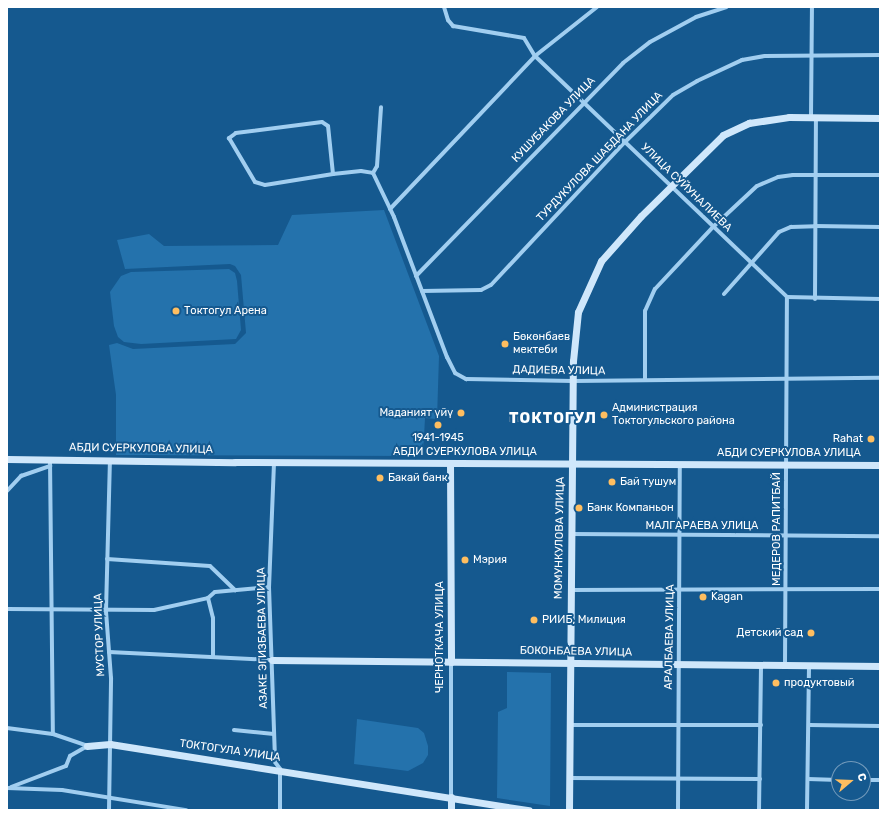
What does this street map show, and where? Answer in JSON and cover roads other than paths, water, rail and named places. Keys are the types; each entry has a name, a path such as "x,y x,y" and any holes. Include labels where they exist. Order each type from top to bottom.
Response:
{"street":[{"name":"УЛИЦА СУЙУНАЛИЕВА","path":"444,7 448,20 453,26 524,38 535,56 787,297"},
{"path":"390,209 535,56 597,7"},
{"name":"КУШУБАКОВА УЛИЦА","path":"416,276 622,63 650,42 696,17 726,7"},
{"path":"812,7 816,175 815,299"},
{"name":"ТУРДУКУЛОВА ШАБДАНА УЛИЦА","path":"422,291 481,290 492,285 625,142 673,95 742,60 765,56 880,55"},
{"path":"334,174 328,126 322,122 236,134 229,138 255,182 265,185 361,171 373,173 378,166 381,107"},
{"name":"МОМУНКУЛОВА УЛИЦА","path":"569,810 572,381 578,312 601,261 671,186 723,135 749,123 789,117 880,118"},
{"name":"ДАДИЕВА УЛИЦА","path":"373,173 390,209 455,373 466,379 572,381 880,378"},
{"path":"645,380 645,311 655,289 713,227 757,186 778,177 816,175 880,175"},
{"path":"724,294 780,232 790,227 880,227"},
{"path":"787,297 815,299 880,299"},
{"name":"МЕДЕРОВ РАПИТБАЙ","path":"785,665 787,297"},
{"path":"50,458 53,734"},
{"name":"АБДИ СУЕРКУЛОВА УЛИЦА","path":"7,459 50,458 274,463 880,465"},
{"name":"МУСТОР УЛИЦА","path":"109,810 109,652 106,611 110,460"},
{"name":"АЗАКЕ ЭГИЗБАЕВА УЛИЦА","path":"274,463 269,587 275,762 280,769 280,810"},
{"name":"ЧЕРНОТКАЧА УЛИЦА","path":"450,463 451,810"},
{"name":"АРАЛБАЕВА УЛИЦА","path":"678,810 680,464"},
{"path":"7,491 21,476 50,466"},
{"name":"МАЛГАРАЕВА УЛИЦА","path":"571,534 880,536"},
{"path":"107,558 210,566 235,590"},
{"path":"7,609 106,611 154,610 208,598 215,592 269,587"},
{"path":"571,590 680,588 880,590"},
{"path":"208,598 213,618 213,657"},
{"path":"109,652 272,660"},
{"name":"БОКОНБАЕВА УЛИЦА","path":"272,660 880,666"},
{"path":"759,810 761,665"},
{"path":"807,810 809,724 808,665"},
{"path":"809,724 880,726"},
{"path":"569,725 760,725"},
{"name":"ТОКТОГУЛА УЛИЦА","path":"7,728 53,734 87,746 110,744 280,769 529,810"},
{"path":"234,730 274,734"},
{"path":"7,788 66,766 70,756 87,746"},
{"path":"569,778 760,779"},
{"path":"808,780 831,780"},
{"path":"7,788 62,790 109,799 186,810"}],"place":[{"name":"Токтогул Арена","path":"176,311"},
{"name":"Бөкөнбаев мектеби","path":"505,344"},
{"name":"Маданият үйү","path":"461,413"},
{"name":"Администрация Токтогульского района","path":"604,415"},
{"name":"1941-1945","path":"438,425"},
{"name":"Rahat","path":"871,439"},
{"name":"Бакай банк","path":"380,478"},
{"name":"Бай тушум","path":"612,482"},
{"name":"Банк Компаньон","path":"579,508"},
{"name":"Мэрия","path":"465,560"},
{"name":"Kagan","path":"703,597"},
{"name":"РИИБ, Милиция","path":"534,620"},
{"name":"Детский сад","path":"811,633"},
{"name":"продуктовый","path":"776,683"}],"district":[{"name":"ТОКТОГУЛ","path":"553,419"}]}
